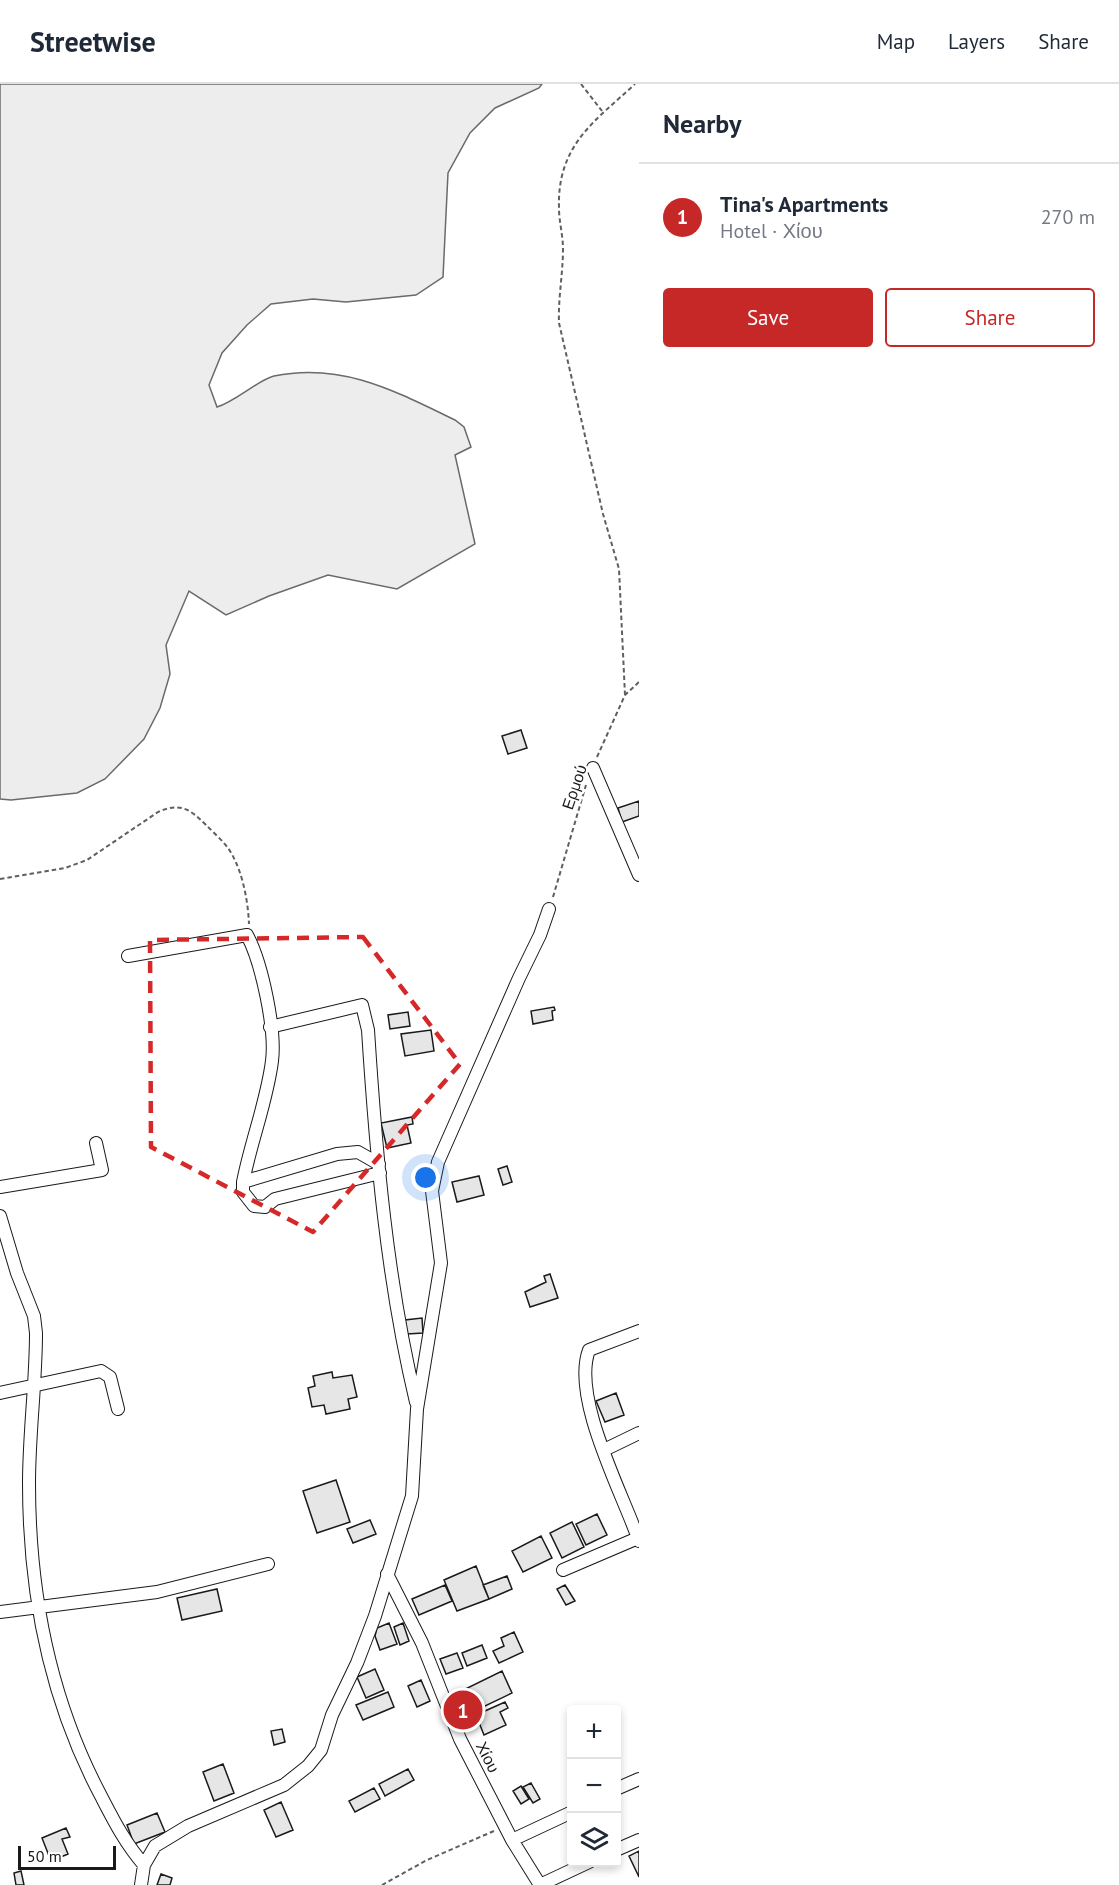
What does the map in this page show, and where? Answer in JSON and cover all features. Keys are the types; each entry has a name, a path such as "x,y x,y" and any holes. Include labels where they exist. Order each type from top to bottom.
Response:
{"street":[{"path":"593,768 639,874"},
{"path":"141,1885 144,1865 155,1846 188,1826 284,1785 308,1766 321,1750 332,1715 357,1663 412,1496 417,1409 441,1263 432,1191 438,1162 540,935 549,909"},
{"path":"128,956 248,935 261,972 270,1028 272,1061 243,1182 243,1192 254,1206 265,1207 275,1199 380,1169"},
{"path":"270,1028 362,1005 368,1030 392,1278 404,1354 417,1409"},
{"path":"0,1187 102,1170 96,1143"},
{"path":"243,1182 338,1154 358,1152 380,1169"},
{"path":"0,1215 17,1273 34,1316 36,1333 29,1484 33,1552 48,1656 65,1717 83,1764 126,1844 144,1865"},
{"path":"563,1570 639,1540 593,1424 587,1396 588,1353 594,1346 639,1331"},
{"path":"0,1393 101,1371 107,1373 118,1409"},
{"path":"604,1450 639,1433"},
{"path":"0,1612 157,1592 268,1564"},
{"name":"Χίου","path":"387,1574 422,1644 460,1739 512,1840 540,1885"},
{"path":"621,1787 639,1779"},
{"path":"512,1840 570,1813"},
{"path":"621,1848 639,1840"},
{"path":"540,1885 581,1867"}],"path":[{"path":"581,84 602,111"},
{"path":"625,695 620,569 589,457 561,334 558,303 563,256 559,209 561,180 580,135 602,111 635,84"},
{"name":"Ερμού","path":"549,909 593,768 625,695 639,682"},
{"path":"0,879 65,868 87,860 158,812 170,807 182,806 191,810 228,848 240,876 246,900 248,935"},
{"path":"382,1885 468,1840 506,1827"}],"highlighted area":[{"path":"363,937 460,1064 313,1232 151,1147 150,940"}],"shaded area":[{"path":"0,84 542,84 539,88 495,108 470,133 448,173 443,277 416,295 346,302 313,299 271,304 247,325 222,353 209,385 217,407 274,376 323,373 345,376 389,390 455,420 464,427 471,447 455,455 475,544 397,589 328,575 269,596 226,615 189,591 166,645 170,674 160,708 144,739 105,779 77,793 11,800 0,799"}],"building":[{"path":"521,730 527,748 508,754 502,736"},
{"path":"639,801 639,816 622,822 618,808"},
{"path":"554,1007 553,1020 533,1024 531,1011"},
{"path":"408,1012 410,1026 390,1029 388,1015"},
{"path":"431,1030 434,1051 405,1056 401,1034"},
{"path":"412,1117 413,1124 407,1125 411,1143 387,1148 381,1123"},
{"path":"507,1166 512,1182 503,1185 498,1169"},
{"path":"479,1176 484,1195 457,1202 452,1182"},
{"path":"550,1274 558,1298 530,1307 525,1292 546,1282 544,1276"},
{"path":"422,1318 423,1333 407,1334 405,1320"},
{"path":"332,1372 333,1378 352,1375 357,1397 348,1399 350,1409 326,1414 324,1405 312,1407 308,1388 315,1386 313,1376"},
{"path":"616,1393 624,1415 605,1422 596,1401"},
{"path":"336,1480 350,1522 317,1533 303,1491"},
{"path":"597,1514 607,1535 586,1545 576,1524"},
{"path":"370,1520 376,1534 353,1543 347,1529"},
{"path":"572,1522 584,1547 562,1558 550,1533"},
{"path":"541,1536 552,1558 523,1572 512,1551"},
{"path":"476,1566 489,1599 457,1611 444,1580"},
{"path":"507,1576 512,1589 489,1599 483,1585"},
{"path":"445,1585 452,1601 419,1615 412,1599"},
{"path":"565,1585 575,1601 566,1605 557,1589"},
{"path":"217,1589 222,1611 182,1620 177,1598"},
{"path":"389,1623 397,1644 380,1650 375,1636 377,1628"},
{"path":"403,1623 409,1641 400,1645 394,1627"},
{"path":"514,1632 523,1652 499,1663 493,1651 504,1646 501,1638"},
{"path":"482,1645 487,1658 467,1666 462,1653"},
{"path":"457,1653 463,1668 446,1674 440,1659"},
{"path":"375,1669 384,1690 366,1698 357,1677"},
{"path":"502,1671 512,1693 460,1718 449,1697"},
{"path":"421,1680 430,1701 417,1707 408,1686"},
{"path":"388,1692 394,1707 363,1720 356,1705"},
{"path":"505,1702 508,1708 500,1712 506,1725 484,1735 476,1715"},
{"path":"282,1729 285,1742 274,1745 271,1731"},
{"path":"223,1764 234,1793 214,1801 203,1772"},
{"path":"408,1769 414,1780 385,1796 379,1784"},
{"path":"531,1783 540,1799 533,1803 523,1787"},
{"path":"521,1786 529,1799 521,1804 513,1791"},
{"path":"374,1788 380,1799 355,1812 349,1801"},
{"path":"281,1802 293,1830 276,1837 264,1810"},
{"path":"157,1813 165,1832 134,1844 127,1825"},
{"path":"66,1828 70,1837 62,1839 68,1854 51,1861 42,1838"},
{"path":"639,1851 639,1877 629,1856"},
{"path":"21,1871 24,1885 16,1885 14,1873"},
{"path":"161,1874 172,1878 170,1885 157,1885"}],"place":[{"name":"Tina's Apartments","path":"463,1710"}]}
